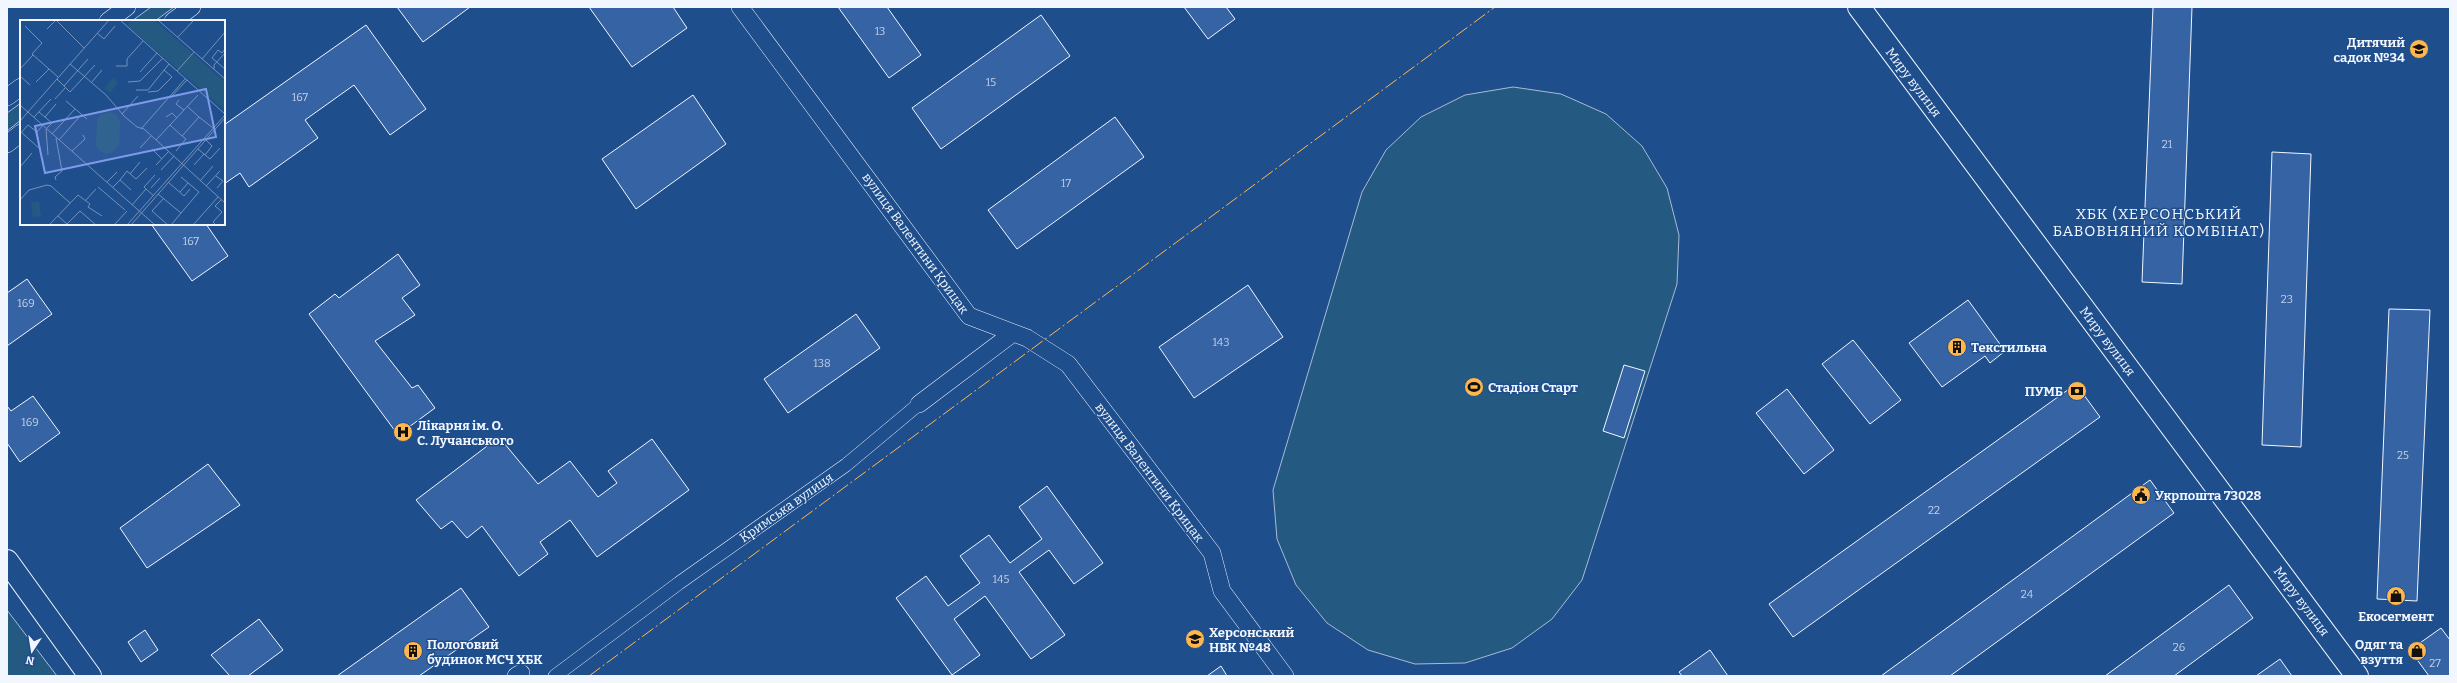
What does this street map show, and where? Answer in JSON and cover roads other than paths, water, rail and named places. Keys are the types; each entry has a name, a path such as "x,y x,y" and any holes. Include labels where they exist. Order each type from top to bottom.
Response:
{"street":[{"path":"109,20 127,7"},
{"path":"174,20 192,7"},
{"name":"вулиця Валентини Крицак","path":"740,7 969,316 1027,338 1068,364 1212,553 1222,591 1285,676"},
{"name":"Миру вулиця","path":"1859,7 2357,676"},
{"path":"7,97 20,88"},
{"path":"7,144 20,134"},
{"name":"Кримська вулиця","path":"555,676 679,583 846,465 919,404 1013,333"},
{"path":"7,561 90,676"}],"place":[{"name":"Дитячий садок №34","path":"2419,49"},
{"name":"Текстильна","path":"1957,347"},
{"name":"Стадіон Старт","path":"1474,387"},
{"name":"ПУМБ","path":"2077,391"},
{"name":"Лікарня ім. О. С. Лучанського","path":"403,432"},
{"name":"Укрпошта 73028","path":"2141,495"},
{"name":"Екосегмент","path":"2396,596"},
{"name":"Херсонський НВК №48","path":"1195,639"},
{"name":"Пологовий будинок МСЧ ХБК","path":"413,651"},
{"name":"Одяг та взуття","path":"2417,651"}],"district":[{"name":"ХБК (ХЕРСОНСЬКИЙ БАВОВНЯНИЙ КОМБІНАТ)","path":"2159,222"}]}
